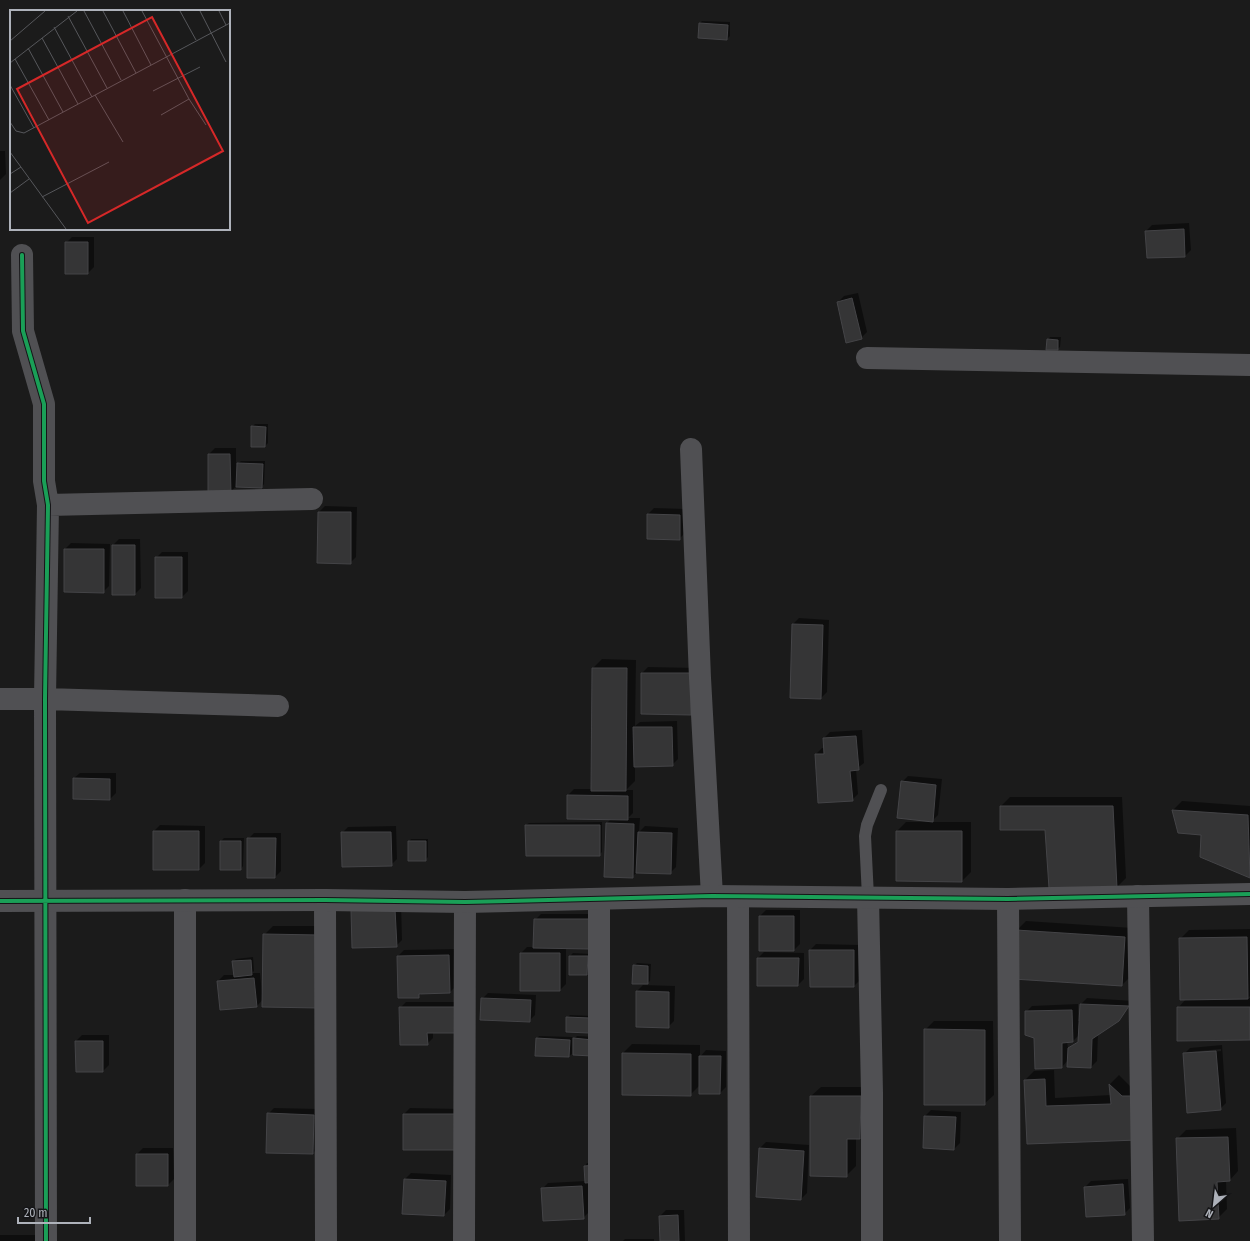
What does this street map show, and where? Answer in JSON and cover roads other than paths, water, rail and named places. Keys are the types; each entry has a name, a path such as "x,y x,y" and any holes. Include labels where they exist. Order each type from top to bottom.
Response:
{"street":[{"path":"22,255 24,331 44,404 44,481 48,505 45,698 46,1241"},
{"path":"867,358 1250,365"},
{"path":"691,449 700,678 712,896"},
{"path":"48,505 312,499"},
{"path":"0,699 45,698 278,706"},
{"path":"0,901 325,900 465,902 712,896 1008,899 1250,894"},
{"path":"1138,896 1143,1241"},
{"path":"738,897 739,1241"},
{"path":"868,897 872,1093 872,1241"},
{"path":"599,899 599,1241"},
{"path":"1008,899 1010,1241"},
{"path":"185,900 185,1241"},
{"path":"325,900 326,1241"},
{"path":"464,1241 465,902"}],"lane":[{"path":"868,897 865,836 867,825 881,790"}]}
